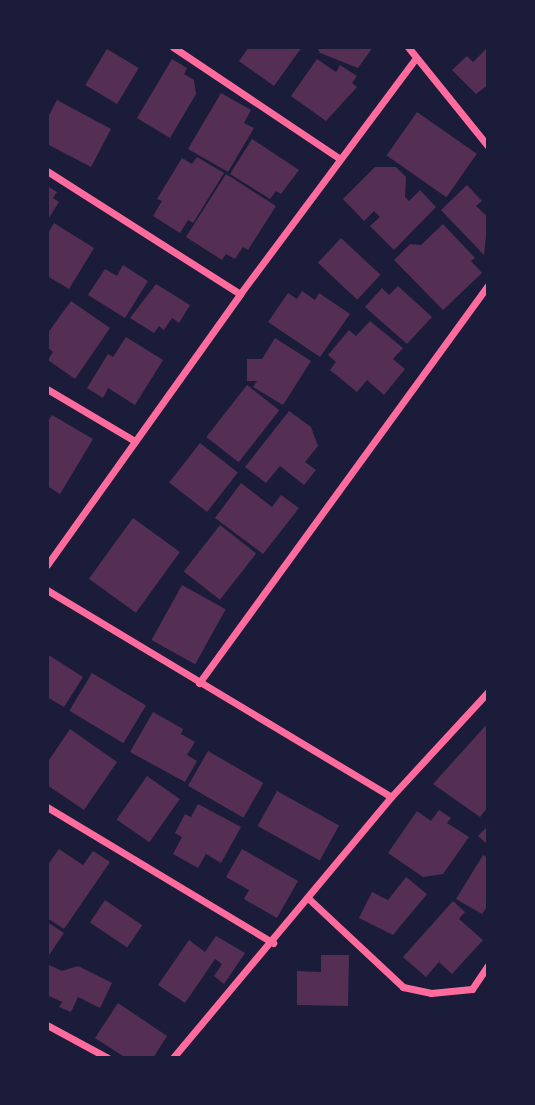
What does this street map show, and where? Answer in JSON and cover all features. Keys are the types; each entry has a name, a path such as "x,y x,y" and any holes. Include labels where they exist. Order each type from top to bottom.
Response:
{"street":[{"path":"173,47 340,159"},
{"path":"408,47 488,146"},
{"path":"47,565 240,294 416,58"},
{"path":"47,171 240,294"},
{"path":"199,683 488,285"},
{"path":"47,389 135,441"},
{"path":"47,590 391,797"},
{"path":"173,1058 273,943 391,797 488,692"},
{"path":"47,807 273,943"},
{"path":"309,899 403,987 431,993 472,989 488,965"},
{"path":"47,1025 107,1058"}],"building":[{"path":"249,47 302,47 274,86 239,61"},
{"path":"317,47 373,47 358,68 320,53"},
{"path":"488,47 488,85 476,94 452,70 467,56 473,62"},
{"path":"107,49 139,68 117,104 85,85"},
{"path":"172,59 187,68 184,74 194,80 196,94 170,138 137,118"},
{"path":"317,59 336,72 340,65 357,76 352,83 357,87 326,121 291,96"},
{"path":"221,93 251,110 244,123 254,128 228,172 188,149"},
{"path":"57,100 111,129 91,167 47,144 47,119"},
{"path":"417,112 477,154 446,197 387,155"},
{"path":"252,139 299,170 281,194 276,191 270,199 230,174"},
{"path":"197,157 224,173 193,223 188,220 180,233 153,216 162,201 157,199 182,158 192,164"},
{"path":"375,167 396,167 406,177 405,197 409,201 420,190 436,207 394,250 370,226 380,217 374,211 364,221 343,199"},
{"path":"226,174 276,206 248,250 243,247 235,259 226,254 222,260 186,237"},
{"path":"467,185 482,201 476,206 488,217 484,255 441,210"},
{"path":"47,186 57,192 53,198 59,202 47,221"},
{"path":"54,223 94,248 69,289 47,276 47,235"},
{"path":"443,224 475,258 471,261 482,273 443,310 394,260 410,244 421,245"},
{"path":"341,238 380,275 357,300 318,263"},
{"path":"123,265 148,281 125,318 88,295 105,269 117,276"},
{"path":"156,284 190,305 179,323 172,318 164,330 159,326 154,333 130,318"},
{"path":"398,286 432,317 407,344 365,307 382,288 389,295"},
{"path":"302,291 315,300 319,293 350,314 320,357 268,322 288,293 297,299"},
{"path":"71,301 110,328 75,379 48,360 53,352 47,347 47,334"},
{"path":"370,321 403,348 393,359 405,369 384,395 367,380 357,392 330,370 336,362 328,355 349,330 356,336"},
{"path":"126,337 163,360 135,405 108,388 103,398 87,388 108,354 113,357"},
{"path":"275,338 311,361 283,405 253,387 257,381 247,381 247,359 262,359"},
{"path":"247,385 279,410 239,462 206,437"},
{"path":"289,411 311,427 318,446 305,462 316,470 304,485 280,466 266,483 245,467"},
{"path":"52,415 93,439 60,494 47,486 47,423"},
{"path":"200,443 238,473 207,512 169,482"},
{"path":"241,483 272,507 281,495 299,508 263,554 215,518"},
{"path":"133,518 180,552 136,613 89,579"},
{"path":"220,525 256,553 220,600 184,571"},
{"path":"182,585 226,609 195,664 151,640"},
{"path":"47,654 83,677 64,707 47,697"},
{"path":"92,673 146,705 123,743 69,711"},
{"path":"153,712 183,729 181,734 195,742 187,755 197,761 185,782 130,752"},
{"path":"488,723 488,807 480,817 433,784"},
{"path":"70,729 117,762 84,810 47,785 47,763"},
{"path":"208,751 263,783 243,818 188,786"},
{"path":"147,776 180,799 149,842 117,819"},
{"path":"277,791 339,825 320,860 258,826"},
{"path":"198,804 241,827 221,863 206,854 198,868 173,854 182,837 175,833 185,814 191,817"},
{"path":"439,810 451,818 447,823 469,837 443,874 423,877 388,853 417,811 431,821"},
{"path":"488,826 488,845 478,836"},
{"path":"59,849 83,865 93,851 110,862 64,929 47,918 47,866"},
{"path":"242,849 298,881 277,918 244,899 249,890 226,877"},
{"path":"483,855 488,858 488,905 482,914 456,899"},
{"path":"406,877 427,894 393,935 359,918 372,892 388,900"},
{"path":"105,900 142,925 127,948 90,922"},
{"path":"453,901 465,912 459,919 483,940 452,974 439,962 426,977 403,957"},
{"path":"47,922 64,933 47,958"},
{"path":"216,936 245,953 224,984 214,976 222,964 215,959 185,1003 158,985 189,940 205,952"},
{"path":"321,955 349,955 348,1006 297,1005 297,971 321,972"},
{"path":"47,964 62,971 78,966 112,983 100,1008 78,997 71,1012 59,1007 62,1002 47,995"},
{"path":"118,1003 167,1036 153,1058 126,1058 95,1038"}]}
